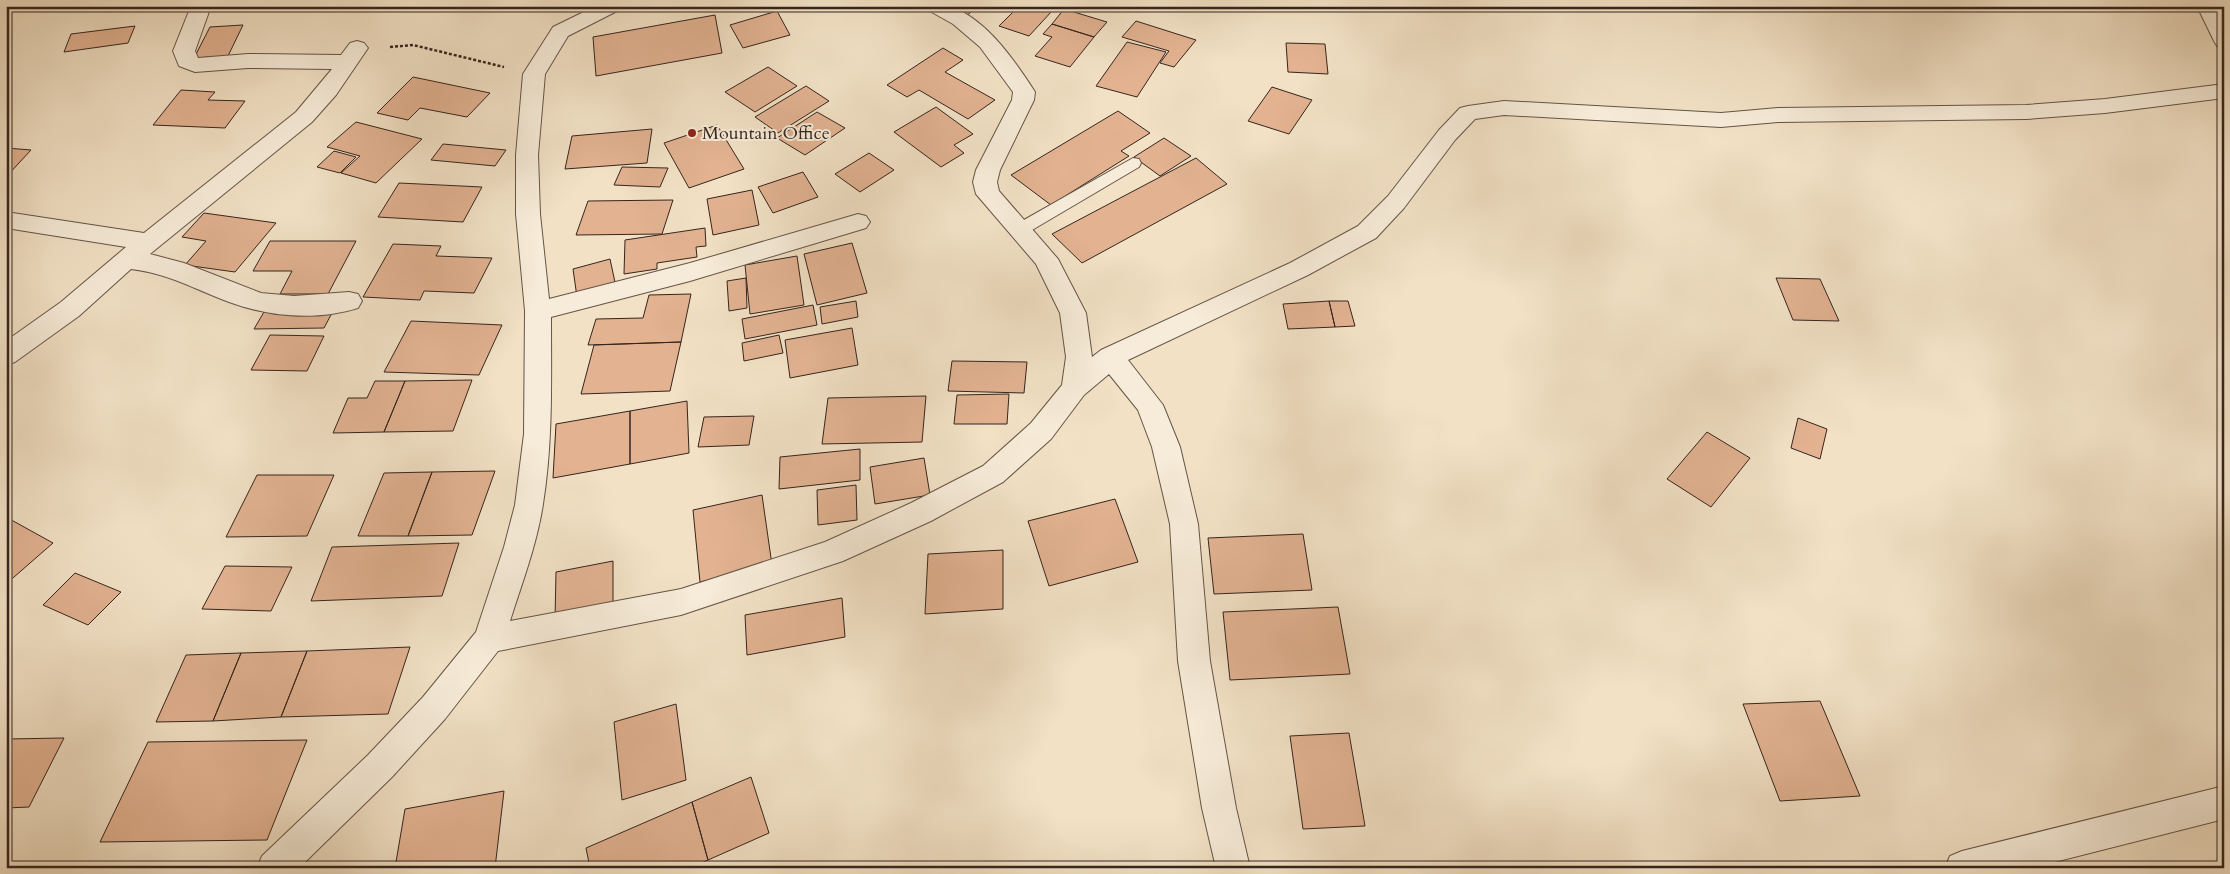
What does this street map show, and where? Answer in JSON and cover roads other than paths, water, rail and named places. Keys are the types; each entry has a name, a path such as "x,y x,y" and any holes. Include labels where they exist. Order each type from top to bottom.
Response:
{"street":[{"path":"6,355 70,309 126,260 304,117 352,55 196,66 187,61 184,51 201,6"},
{"path":"274,868 380,766 434,708 489,639 519,547 528,505 538,434 538,311 528,204 527,154 534,74 560,32 569,6"},
{"path":"560,32 612,6"},
{"path":"935,6 960,20 987,42 1024,92 1023,100 988,170 985,182 988,194 1046,258 1074,313 1079,357 1075,388"},
{"path":"2207,6 2224,41"},
{"path":"489,639 681,602 833,552 921,512 992,474 1041,431 1075,388 1110,357 1299,269 1367,232 1396,202 1446,135 1468,113 1504,108 1721,120 1778,114 2026,112 2105,106 2224,91"},
{"path":"6,220 148,242"},
{"path":"538,311 690,272 858,222"},
{"path":"126,260 148,262 175,269 209,285 260,302 290,306 349,300"},
{"path":"1110,357 1150,406 1166,447 1184,524 1194,661 1219,808 1232,868"},
{"path":"1962,868 2216,810"}],"lane":[{"path":"1021,230 1133,163"}],"place":[{"name":"Mountain Office","path":"692,133"}]}
